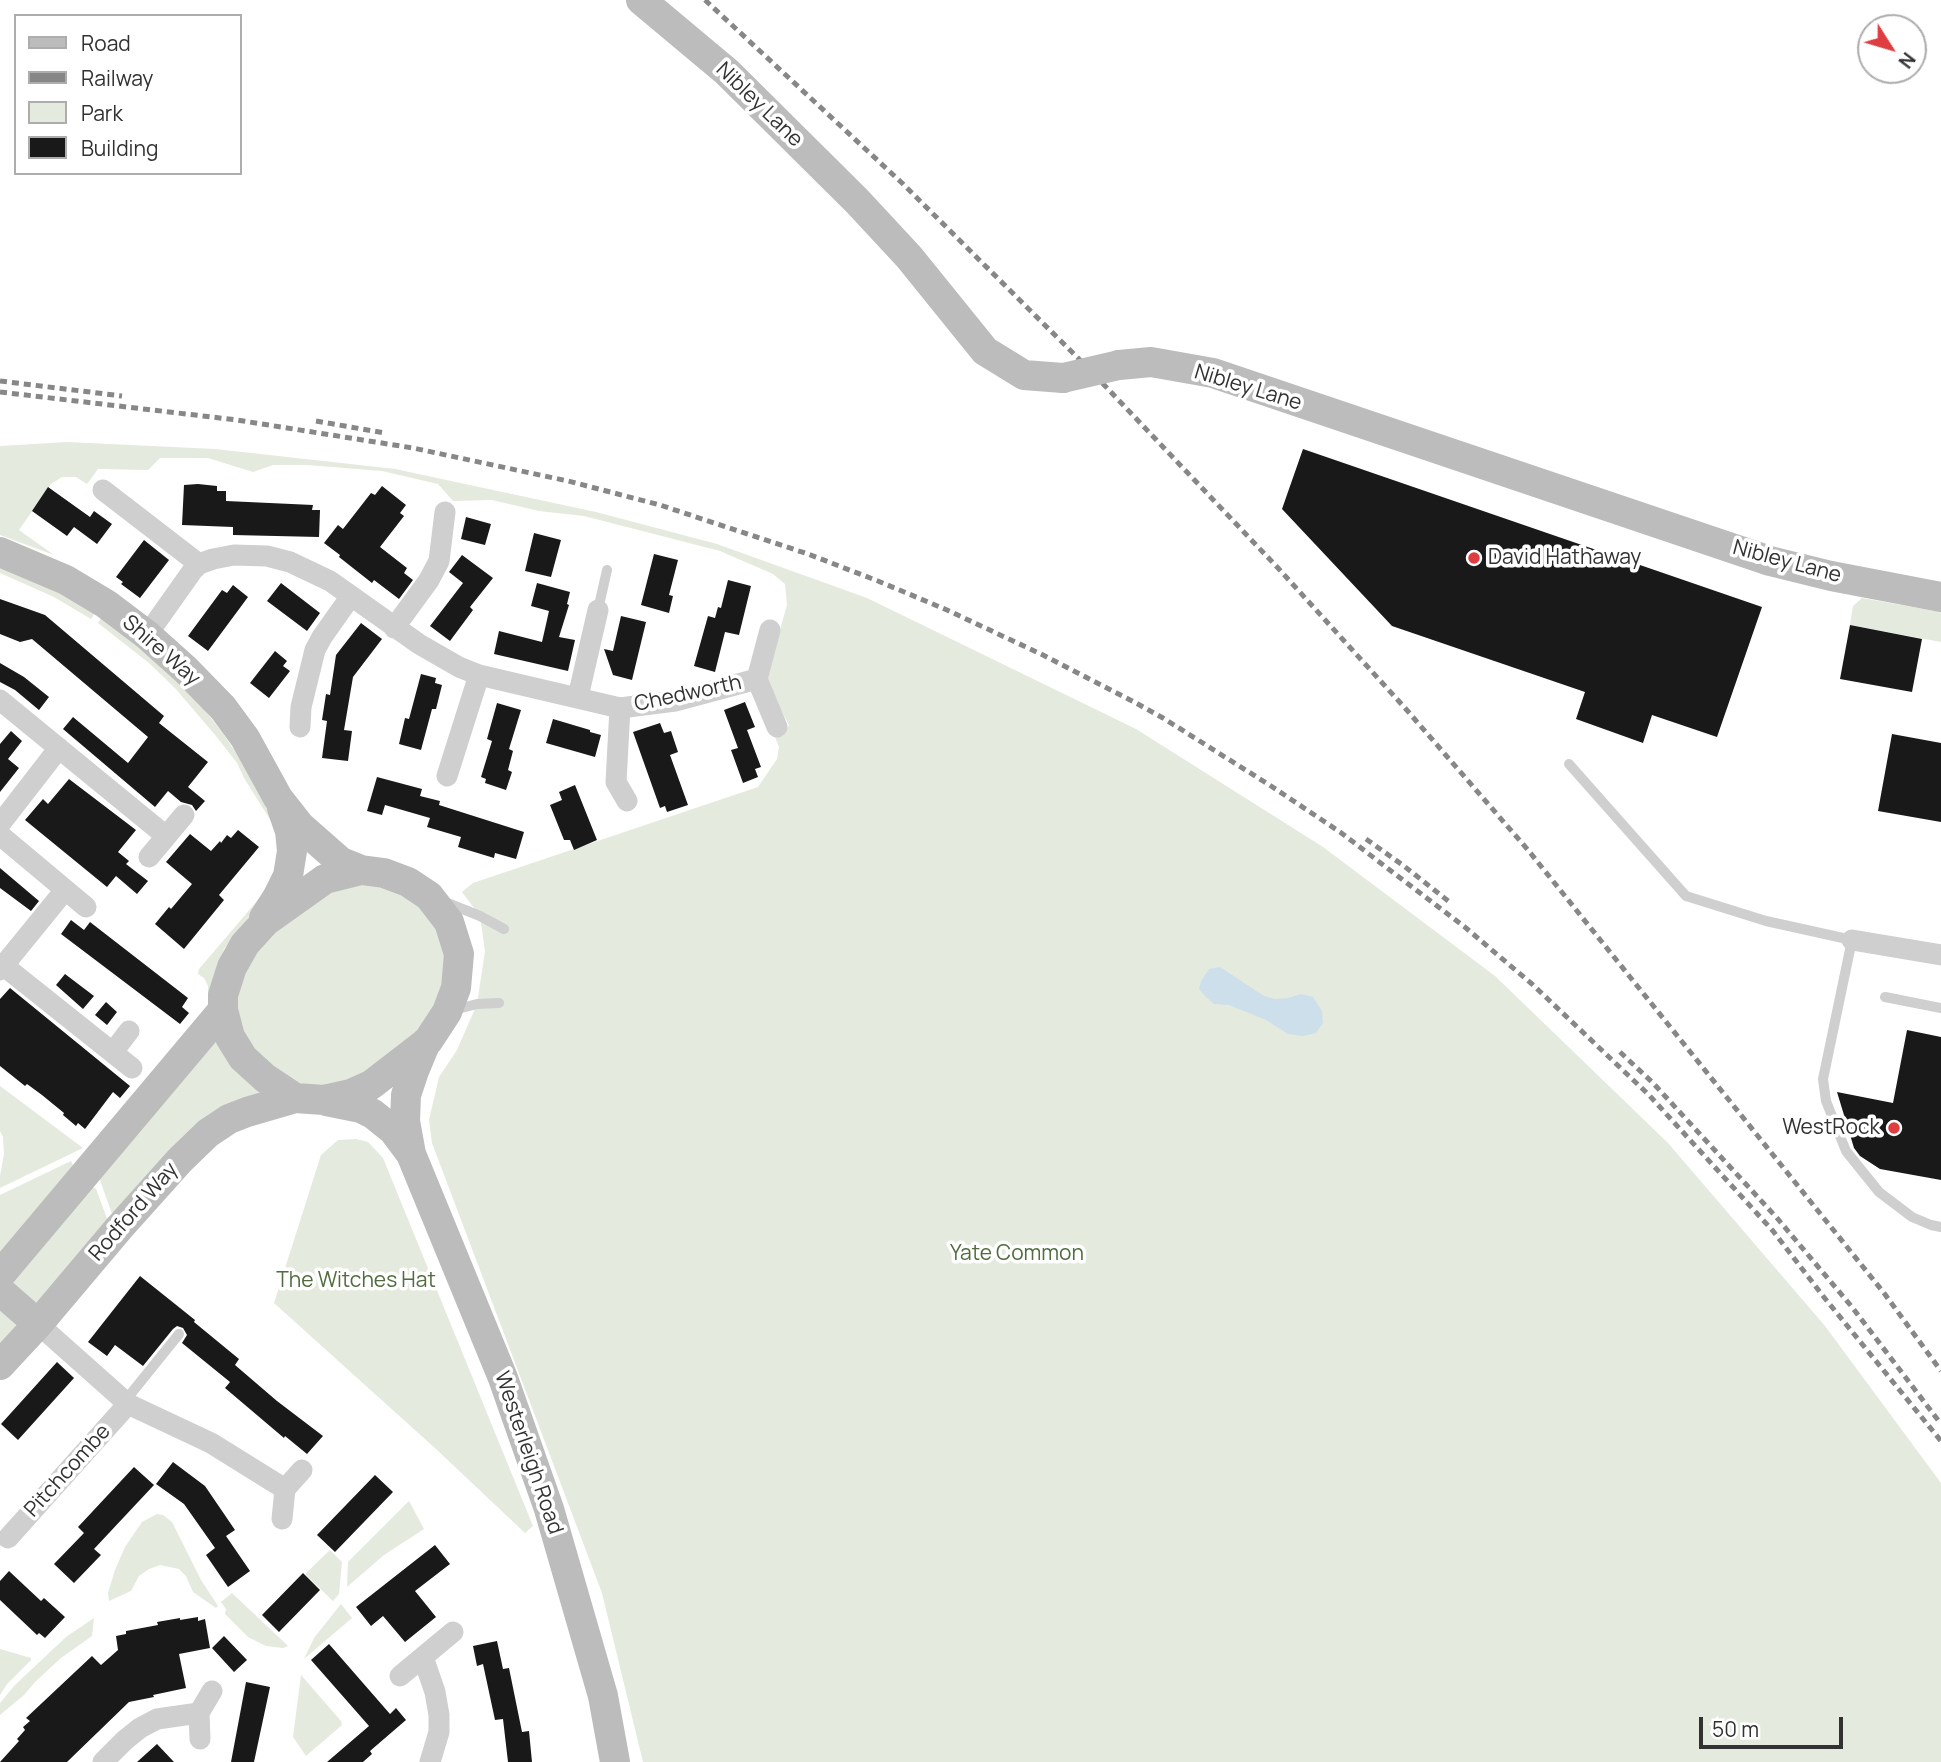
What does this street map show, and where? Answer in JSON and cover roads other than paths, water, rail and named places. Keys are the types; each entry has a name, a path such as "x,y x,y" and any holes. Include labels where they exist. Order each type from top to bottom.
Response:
{"street":[{"name":"Nibley Lane","path":"641,0 727,72 857,201 909,257 985,351 1024,375 1063,379 1119,365 1151,362 1213,373 1770,561 1831,576 1941,597"},
{"path":"103,490 199,564 148,635"},
{"path":"394,628 429,580 439,561 445,512"},
{"name":"Shire Way","path":"0,552 66,580 106,604 148,635 223,708 244,738 278,798 300,826 341,862 361,870"},
{"name":"Chedworth","path":"199,564 234,555 267,556 290,562 330,581 394,628 449,662 479,675 620,708 676,701 757,679"},
{"path":"300,727 301,707 315,650 351,596"},
{"path":"578,697 598,610"},
{"name":"Chedworth","path":"770,630 757,679 777,727"},
{"path":"447,776 479,675"},
{"path":"0,700 166,836"},
{"name":"Chedworth","path":"620,708 616,782 627,801"},
{"path":"0,824 59,748"},
{"name":"Shire Way","path":"254,934 288,876 292,851 290,831 278,798"},
{"path":"149,857 184,815"},
{"path":"0,835 86,907"},
{"path":"361,870 384,873 408,882 429,896 449,922 459,954 456,988 438,1029 426,1042 371,1085 351,1094 324,1100 295,1098 265,1078 243,1058 230,1037 223,1010 223,995 232,967 245,944 266,921 325,879 361,870"},
{"path":"65,890 2,968 132,1068"},
{"path":"1852,940 1941,955"},
{"path":"0,1275 223,1010"},
{"path":"113,1052 130,1031"},
{"name":"Westerleigh Road","path":"426,1042 407,1095 405,1121 411,1154 503,1378 549,1509 603,1696 615,1762"},
{"name":"Rodford Way","path":"0,1365 119,1228 208,1133 229,1119 295,1098"},
{"name":"Westerleigh Road","path":"324,1100 361,1108 373,1114 393,1130 411,1154"},
{"path":"0,1291 127,1403 211,1443 285,1489"},
{"name":"Pitchcombe","path":"8,1538 127,1403"},
{"path":"282,1519 285,1489 302,1470"},
{"path":"400,1676 453,1632"},
{"path":"423,1657 435,1692 439,1715 439,1732 430,1762"},
{"path":"200,1739 199,1713 212,1690"},
{"path":"103,1762 125,1740 157,1719 199,1713"}],"lane":[{"path":"598,610 607,570"},
{"path":"1569,764 1686,896 1766,921 1852,940 1823,1079 1826,1101 1846,1151 1879,1192 1912,1217 1941,1227"},
{"path":"429,896 480,916 504,929"},
{"path":"1885,997 1941,1008"},
{"path":"447,1012 477,1004 499,1003"},
{"path":"127,1403 179,1334"}],"water":[{"path":"1220,967 1264,996 1275,999 1301,994 1313,997 1322,1011 1323,1023 1316,1033 1303,1036 1288,1034 1266,1020 1229,1005 1214,1004 1199,989 1209,969"}],"railway":[{"path":"705,0 902,183 1089,369 1278,568 1405,708 1528,850 1884,1293 1941,1371"},
{"path":"0,381 122,396"},
{"path":"0,392 237,420 413,448 568,481 660,505 808,554 878,581 1043,655 1136,703 1340,832 1466,928 1532,984 1649,1095 1773,1231 1941,1441"},
{"path":"316,421 385,433"},
{"path":"1366,839 1452,904"},
{"path":"1620,1052 1653,1083 1777,1218 1852,1307 1941,1424"}],"place":[{"name":"David Hathaway","path":"1474,558"},
{"name":"WestRock","path":"1894,1128"}],"park label":[{"name":"Yate Common","path":"1017,1254"},
{"name":"The Witches Hat","path":"356,1281"}]}
